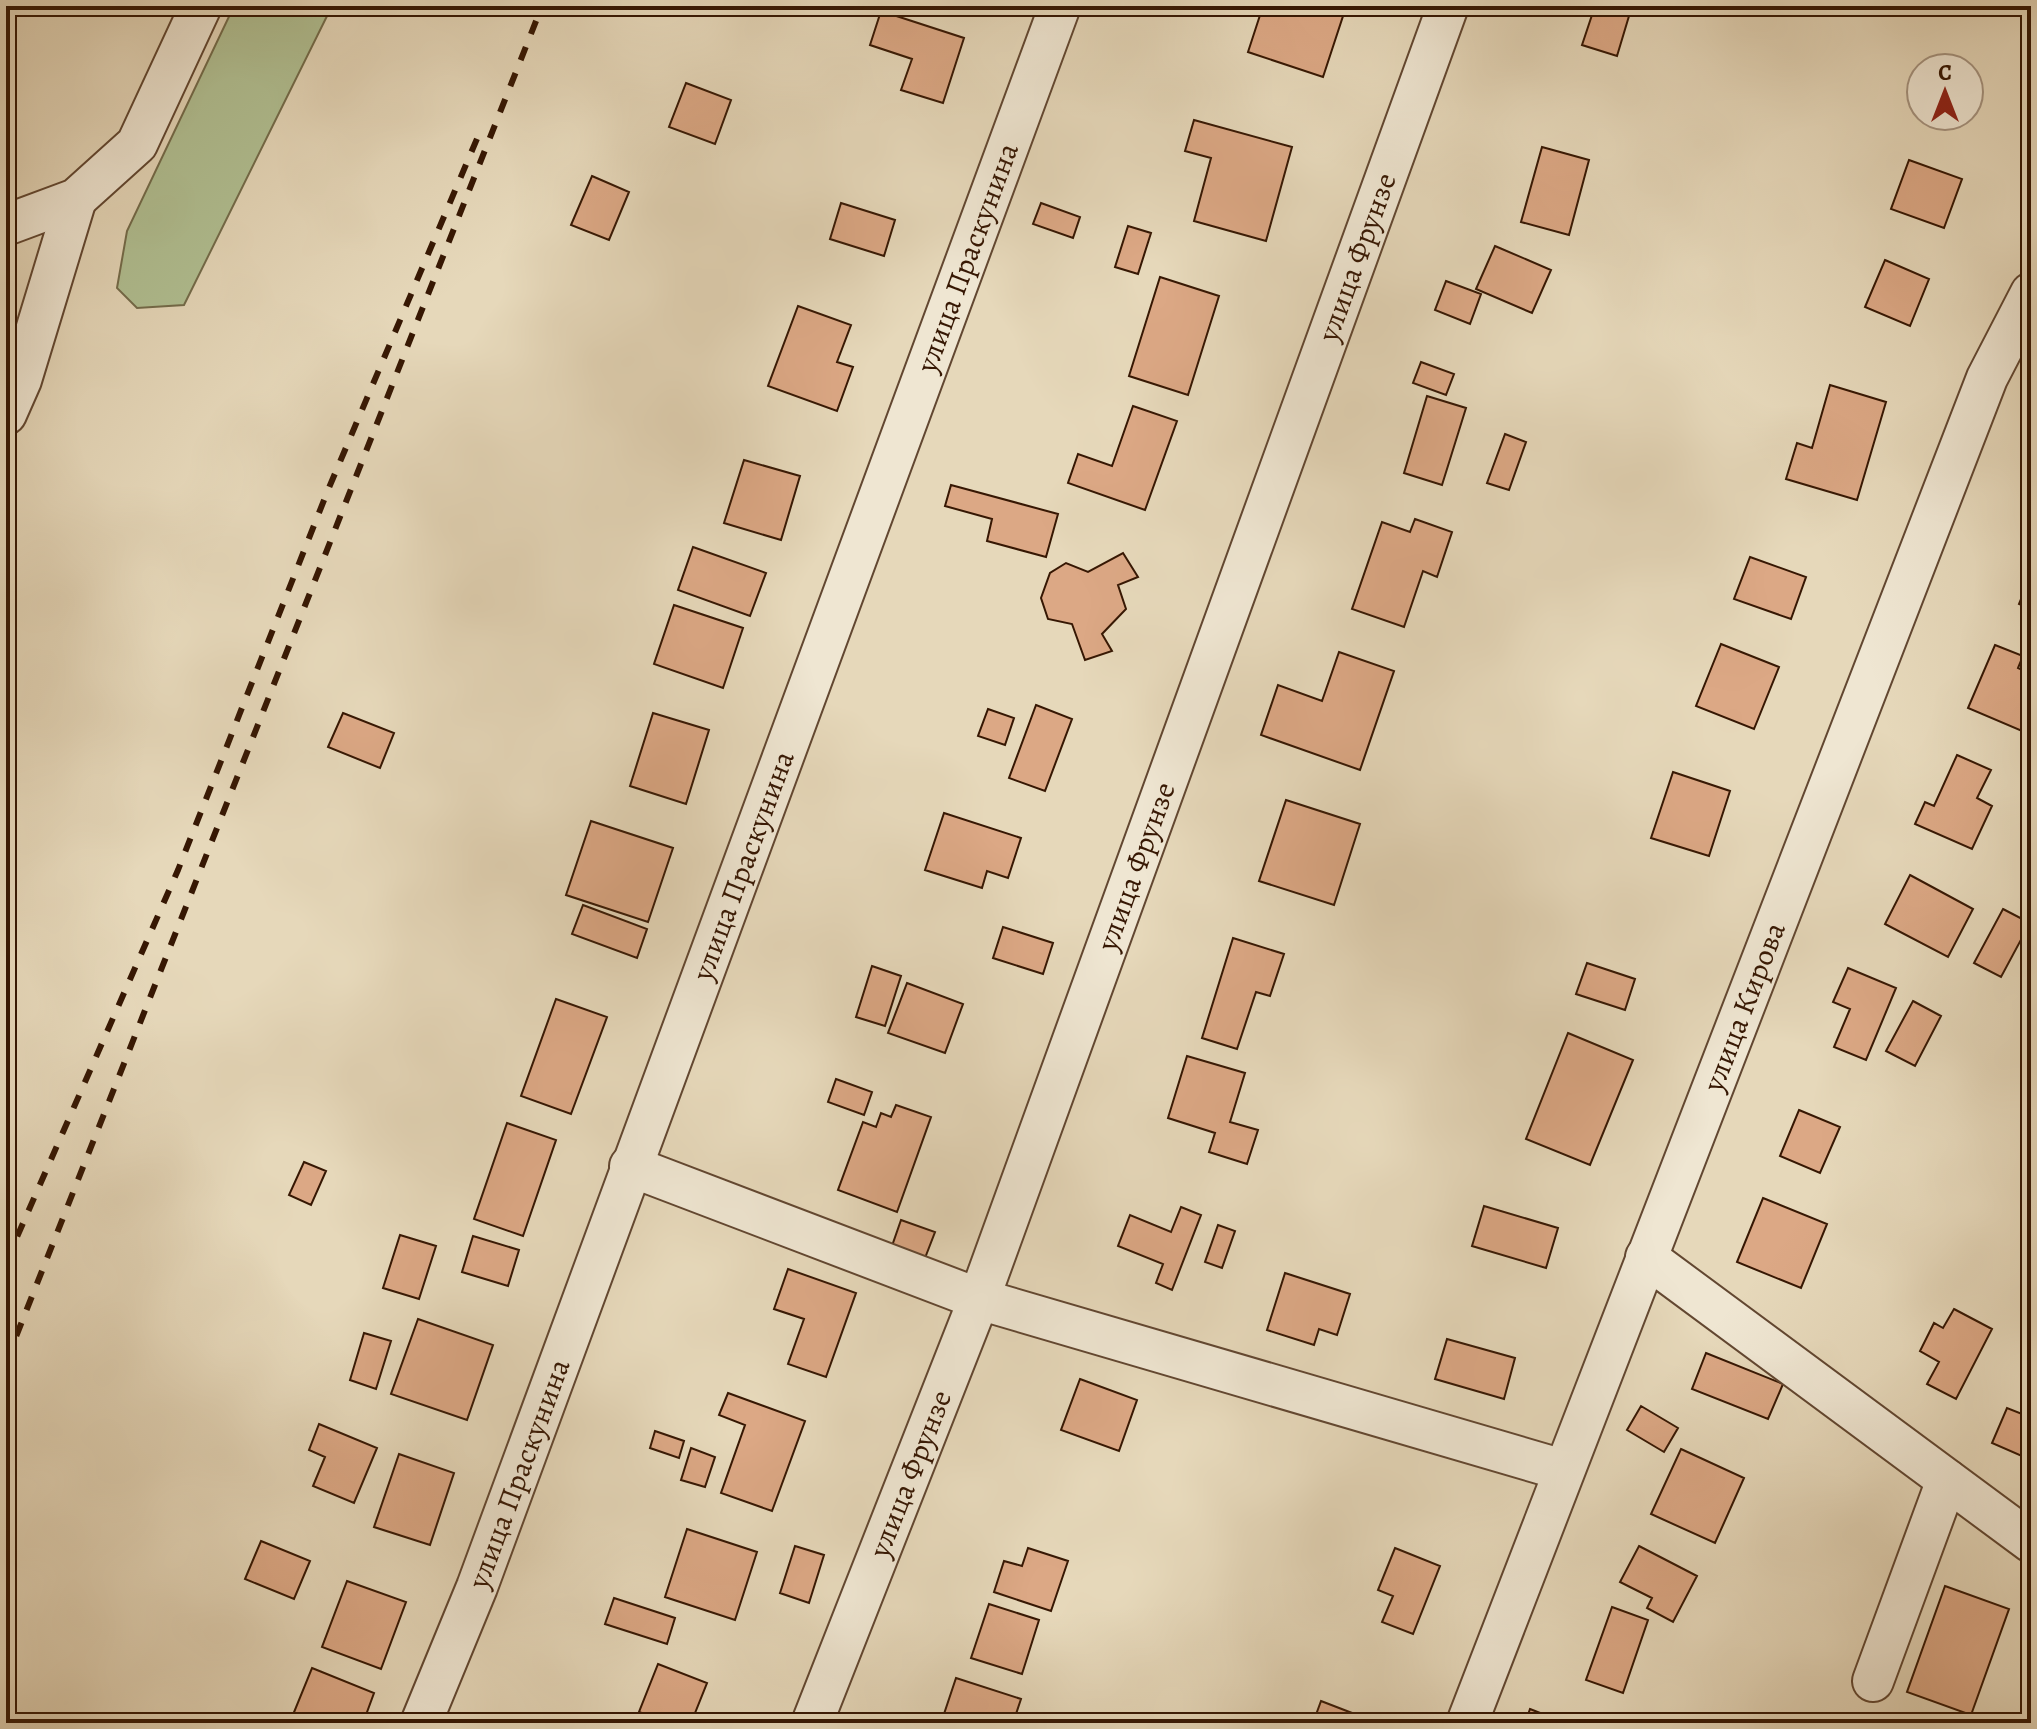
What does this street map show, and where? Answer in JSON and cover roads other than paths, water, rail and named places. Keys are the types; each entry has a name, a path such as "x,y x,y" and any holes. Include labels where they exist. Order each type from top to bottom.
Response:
{"street":[{"path":"6,225 76,199 137,144 201,6"},
{"name":"улица Праскунина","path":"421,1723 477,1587 1060,6"},
{"name":"улица Фрунзе","path":"812,1723 979,1299 1448,6"},
{"path":"6,414 21,380 76,199"},
{"name":"улица Кирова","path":"1467,1723 1987,378 2031,293"},
{"path":"630,1166 979,1299 1563,1470"},
{"path":"1646,1257 2031,1542"},
{"path":"1873,1681 1947,1480"}],"railway":[{"path":"6,1362 542,6"},
{"path":"6,1262 178,870 328,490 482,127"}]}
